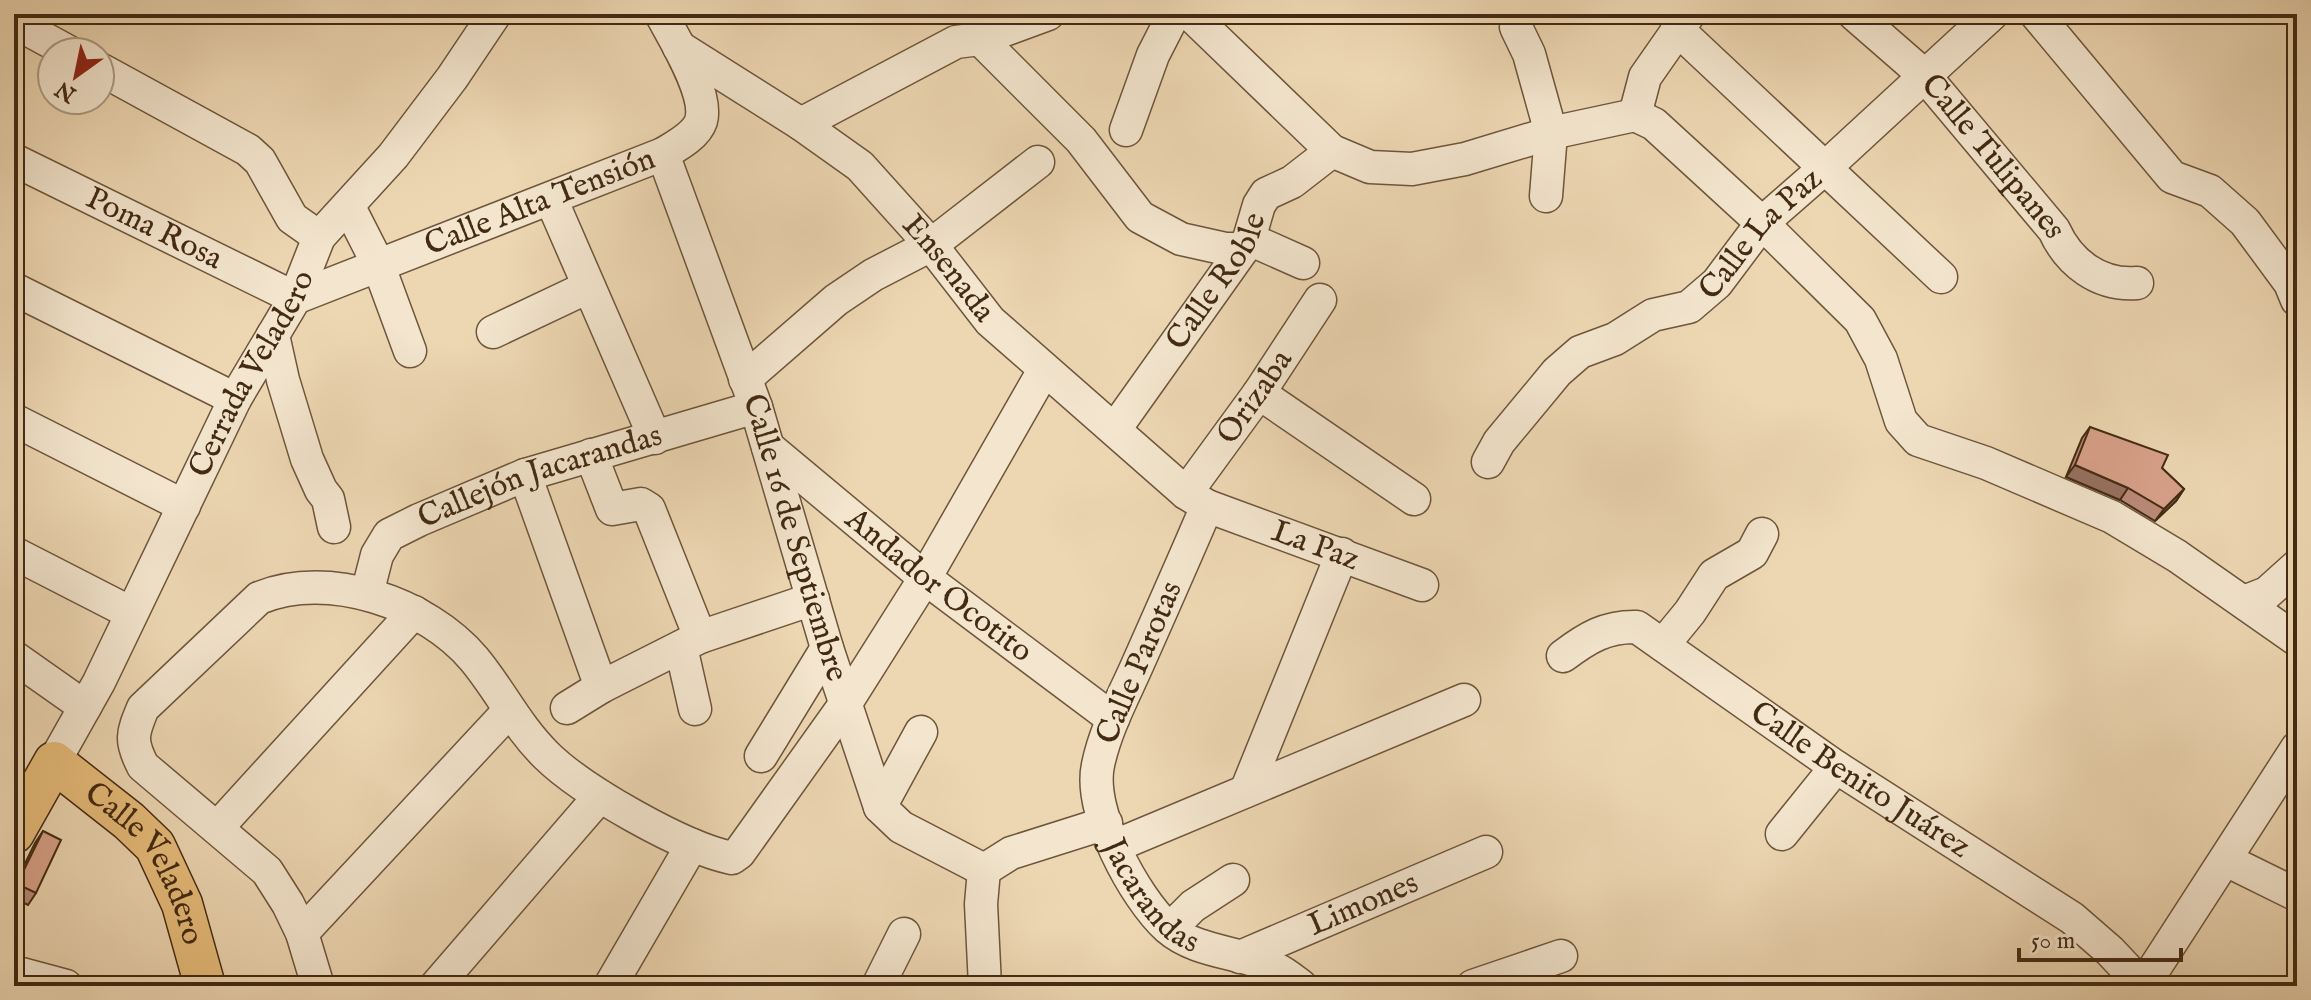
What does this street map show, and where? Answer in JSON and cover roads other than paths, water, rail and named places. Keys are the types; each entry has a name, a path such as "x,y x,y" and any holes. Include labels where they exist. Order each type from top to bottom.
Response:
{"main road":[{"path":"14,833 59,754"},
{"name":"Calle Veladero","path":"59,754 155,846 182,904 195,982"}],"street":[{"name":"Cerrada Veladero","path":"59,754 89,701 235,399 295,298 319,237 393,156 452,78 495,14"},
{"name":"Calle Alta Tensión","path":"295,298 663,154 688,138 701,122 702,100 661,14"},
{"path":"801,124 956,42 980,39 1048,14"},
{"path":"1126,130 1153,55 1174,14"},
{"path":"1190,14 1332,151 1370,167 1412,169 1465,159 1551,133 1635,115 1654,124 1762,223 1860,320 1881,359 1901,421 1918,440 1986,463 2112,517 2177,556 2297,640"},
{"name":"Calle Tulipanes","path":"1854,14 1924,75 2054,230 2063,250 2085,270 2104,279 2123,284 2137,283"},
{"name":"Calle La Paz","path":"1488,462 1499,442 1557,372 1580,352 1615,339 1653,315 1689,307 1717,283 1762,223 1992,14"},
{"path":"2036,14 2172,177 2210,191 2245,222 2290,283 2297,300"},
{"path":"1635,115 1645,77 1683,21 1826,167 1941,277"},
{"path":"14,22 40,36"},
{"path":"1516,27 1529,54 1551,133 1546,196"},
{"path":"980,39 1081,140 1140,217 1181,239 1226,249 1246,244 1303,263"},
{"name":"Ensenada","path":"679,47 801,124 860,166 931,245 990,321 1196,500"},
{"path":"116,78 248,150 260,161 292,218 319,237"},
{"name":"Calle Roble","path":"1115,429 1246,244 1259,205 1266,194 1292,182 1332,151"},
{"name":"Calle 16 de Septiembre","path":"663,154 768,447 827,648 880,807"},
{"name":"Poma Rosa","path":"14,160 295,298"},
{"name":"Callejón Jacarandas","path":"367,594 377,555 389,535 525,475 655,438 750,393 836,300 873,275 931,245 1038,162"},
{"path":"551,199 655,438"},
{"path":"349,207 378,264 410,351"},
{"path":"493,332 588,287"},
{"path":"14,289 235,399"},
{"name":"Orizaba","path":"1196,500 1259,393 1320,300"},
{"path":"273,335 307,459 328,499 334,527"},
{"path":"318,986 302,933 267,871 143,766 133,747 133,730 143,708 259,598 278,590 319,588 367,594 414,612 443,630 474,659 509,711 548,756 600,796 692,845 732,858 739,853 846,703 925,578 1044,370"},
{"path":"1259,393 1414,499"},
{"path":"14,420 184,506"},
{"name":"Andador Ocotito","path":"768,447 925,578 1113,719"},
{"path":"591,455 612,509 641,504 649,509 691,642 695,709"},
{"path":"525,475 601,687"},
{"name":"La Paz","path":"1196,500 1422,585"},
{"name":"Calle Parotas","path":"1110,834 1096,794 1097,766 1196,500"},
{"path":"1663,645 1714,575 1752,553 1762,534"},
{"path":"14,553 131,613"},
{"path":"1246,791 1342,554"},
{"path":"2244,602 2267,593 2297,566"},
{"path":"567,708 601,687 691,642 813,599"},
{"path":"217,828 414,612"},
{"name":"Calle Benito Juárez","path":"1563,656 1596,633 1637,627 1836,767 2072,918 2110,951 2143,986"},
{"path":"761,756 827,648"},
{"path":"14,657 89,701 143,708"},
{"path":"984,870 1011,853 1110,834 1246,791 1464,700"},
{"path":"302,933 509,711"},
{"path":"921,732 880,807 901,827 984,870"},
{"path":"2143,986 2297,748"},
{"path":"1782,834 1836,767"},
{"path":"436,986 600,796"},
{"name":"Jacarandas","path":"1110,834 1146,903 1170,929 1200,945 1276,968 1301,986"},
{"path":"610,986 692,845"},
{"name":"Limones","path":"1240,957 1486,852"},
{"path":"2226,860 2297,895"},
{"path":"984,870 981,904 985,986"},
{"path":"1170,929 1193,906 1233,880"},
{"path":"878,986 904,934"},
{"path":"1473,986 1561,956"},
{"path":"14,972 66,986"}]}
